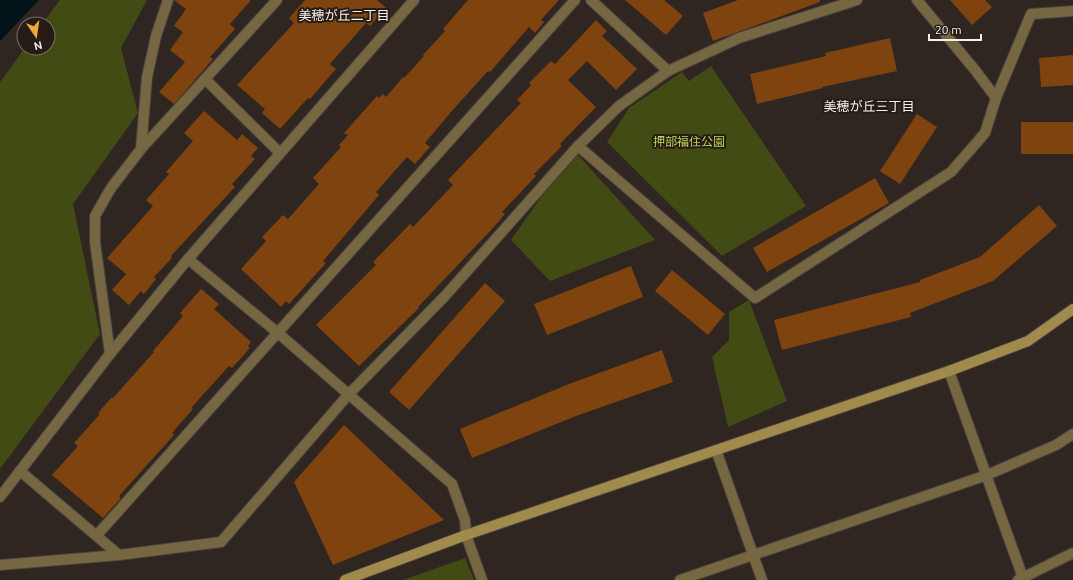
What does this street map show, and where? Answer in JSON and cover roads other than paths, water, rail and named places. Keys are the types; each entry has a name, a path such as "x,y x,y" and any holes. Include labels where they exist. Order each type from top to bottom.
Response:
{"street":[{"path":"141,149 147,77 156,36 168,0"},
{"path":"110,354 95,242 94,216 111,188 141,149 277,0"},
{"path":"0,497 110,354 188,259 414,0"},
{"path":"97,536 575,0"},
{"path":"591,0 668,71"},
{"path":"0,565 119,555 221,542 348,395 445,296 578,146 619,106 668,71 739,38 857,0"},
{"path":"917,0 975,70 996,98"},
{"path":"578,146 755,298 951,172 985,133 996,98 1031,14 1073,11"},
{"path":"205,79 280,153"},
{"path":"188,259 278,333 452,484 465,520 466,535 482,580"},
{"path":"345,580 466,535 949,371 1028,341 1073,309"},
{"path":"949,371 987,475 1020,579 1073,552"},
{"path":"680,580 987,475 1056,445 1073,434"},
{"path":"716,450 762,580"},
{"path":"20,471 119,555"}],"district":[{"name":"美穂が丘二丁目","path":"344,15"},
{"name":"美穂が丘三丁目","path":"869,106"}],"park label":[{"name":"押部福住公園","path":"689,141"}]}
